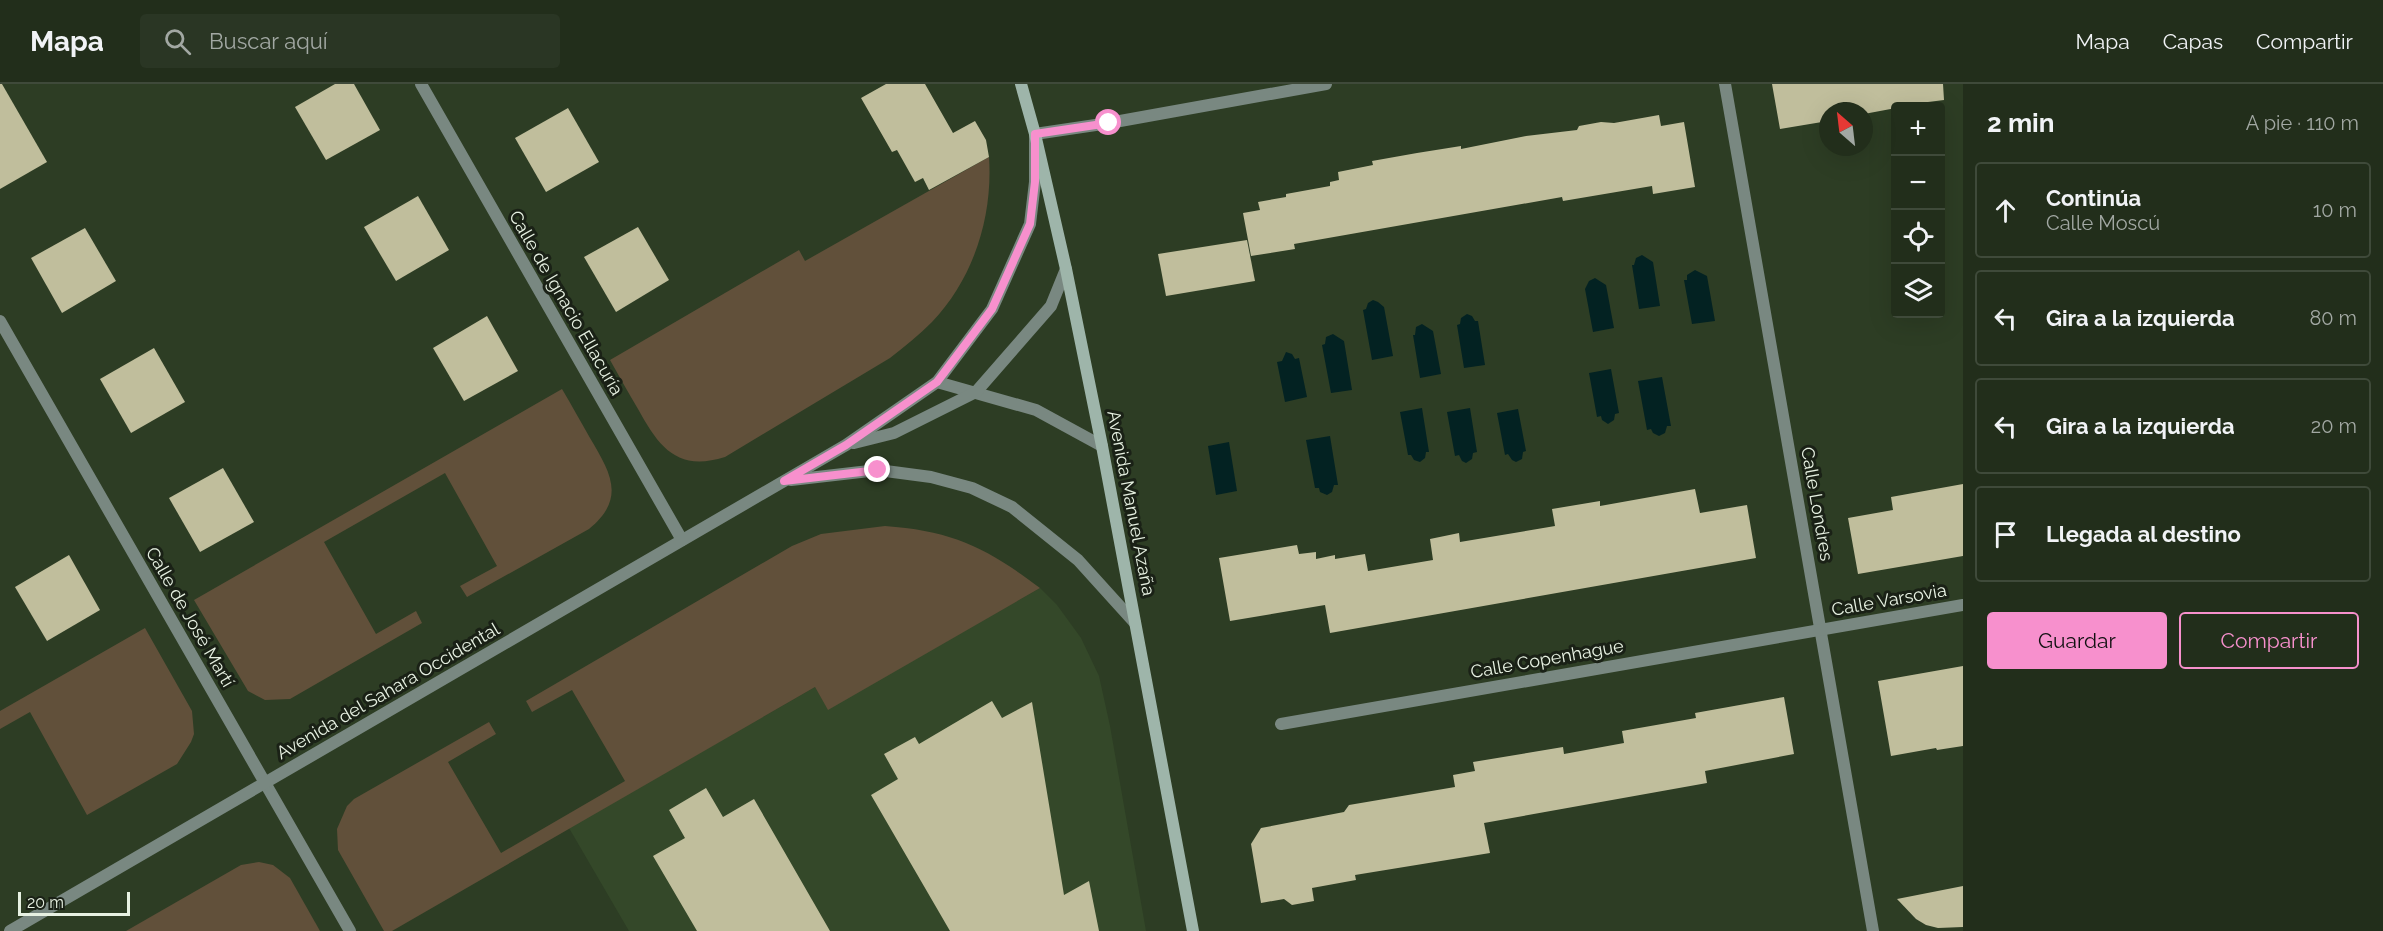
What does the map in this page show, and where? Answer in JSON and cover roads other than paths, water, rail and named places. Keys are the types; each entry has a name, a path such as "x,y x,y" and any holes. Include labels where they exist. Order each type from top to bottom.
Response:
{"street":[{"name":"Calle de Ignacio Ellacuría","path":"421,84 682,540"},
{"name":"Avenida Manuel Azaña","path":"1021,84 1066,269 1102,446 1193,931"},
{"path":"1035,134 1326,84"},
{"name":"Calle Londres","path":"1725,84 1873,931"},
{"name":"Avenida del Sahara Occidental","path":"10,931 846,445 937,382 992,309 1030,224 1035,182 1035,134"},
{"name":"Avenida del Sahara Occidental","path":"846,445 894,433 976,392 1051,306 1066,269"},
{"name":"Calle de José Martí","path":"0,321 350,931"},
{"path":"937,382 1036,410 1102,446"},
{"name":"Avenida del Sahara Occidental","path":"784,481 878,470 931,477 972,488 1012,507 1078,560 1135,623"},
{"name":"Calle Varsovia","path":"1820,630 1963,605"},
{"name":"Calle Copenhague","path":"1281,724 1820,630"}],"water":[{"path":"1642,255 1653,262 1660,306 1639,309 1632,265 1636,258"},
{"path":"1695,270 1707,276 1715,321 1692,324 1684,280 1687,280 1687,275"},
{"path":"1595,278 1606,285 1614,328 1593,332 1585,289 1589,281"},
{"path":"1373,300 1384,307 1393,356 1372,360 1363,310"},
{"path":"1467,314 1478,321 1485,365 1464,368 1457,325"},
{"path":"1422,324 1433,331 1441,374 1420,378 1413,335 1415,335 1416,327"},
{"path":"1333,334 1344,341 1352,390 1331,393 1322,345 1325,344 1326,337"},
{"path":"1286,352 1292,354 1295,359 1299,358 1307,397 1285,402 1277,362 1282,361"},
{"path":"1611,369 1619,413 1615,414 1614,420 1608,424 1602,420 1601,416 1597,417 1589,373"},
{"path":"1662,377 1671,426 1667,426 1665,433 1659,436 1651,429 1647,430 1638,381"},
{"path":"1422,408 1429,452 1426,452 1425,458 1420,462 1408,455 1400,412"},
{"path":"1470,408 1477,452 1473,453 1472,459 1466,463 1459,455 1455,456 1447,412"},
{"path":"1518,409 1526,451 1523,452 1522,459 1516,462 1508,454 1505,455 1497,413"},
{"path":"1330,436 1338,485 1334,485 1332,492 1327,495 1320,492 1319,488 1315,488 1306,440"},
{"path":"1229,442 1237,491 1216,495 1208,446"}]}
